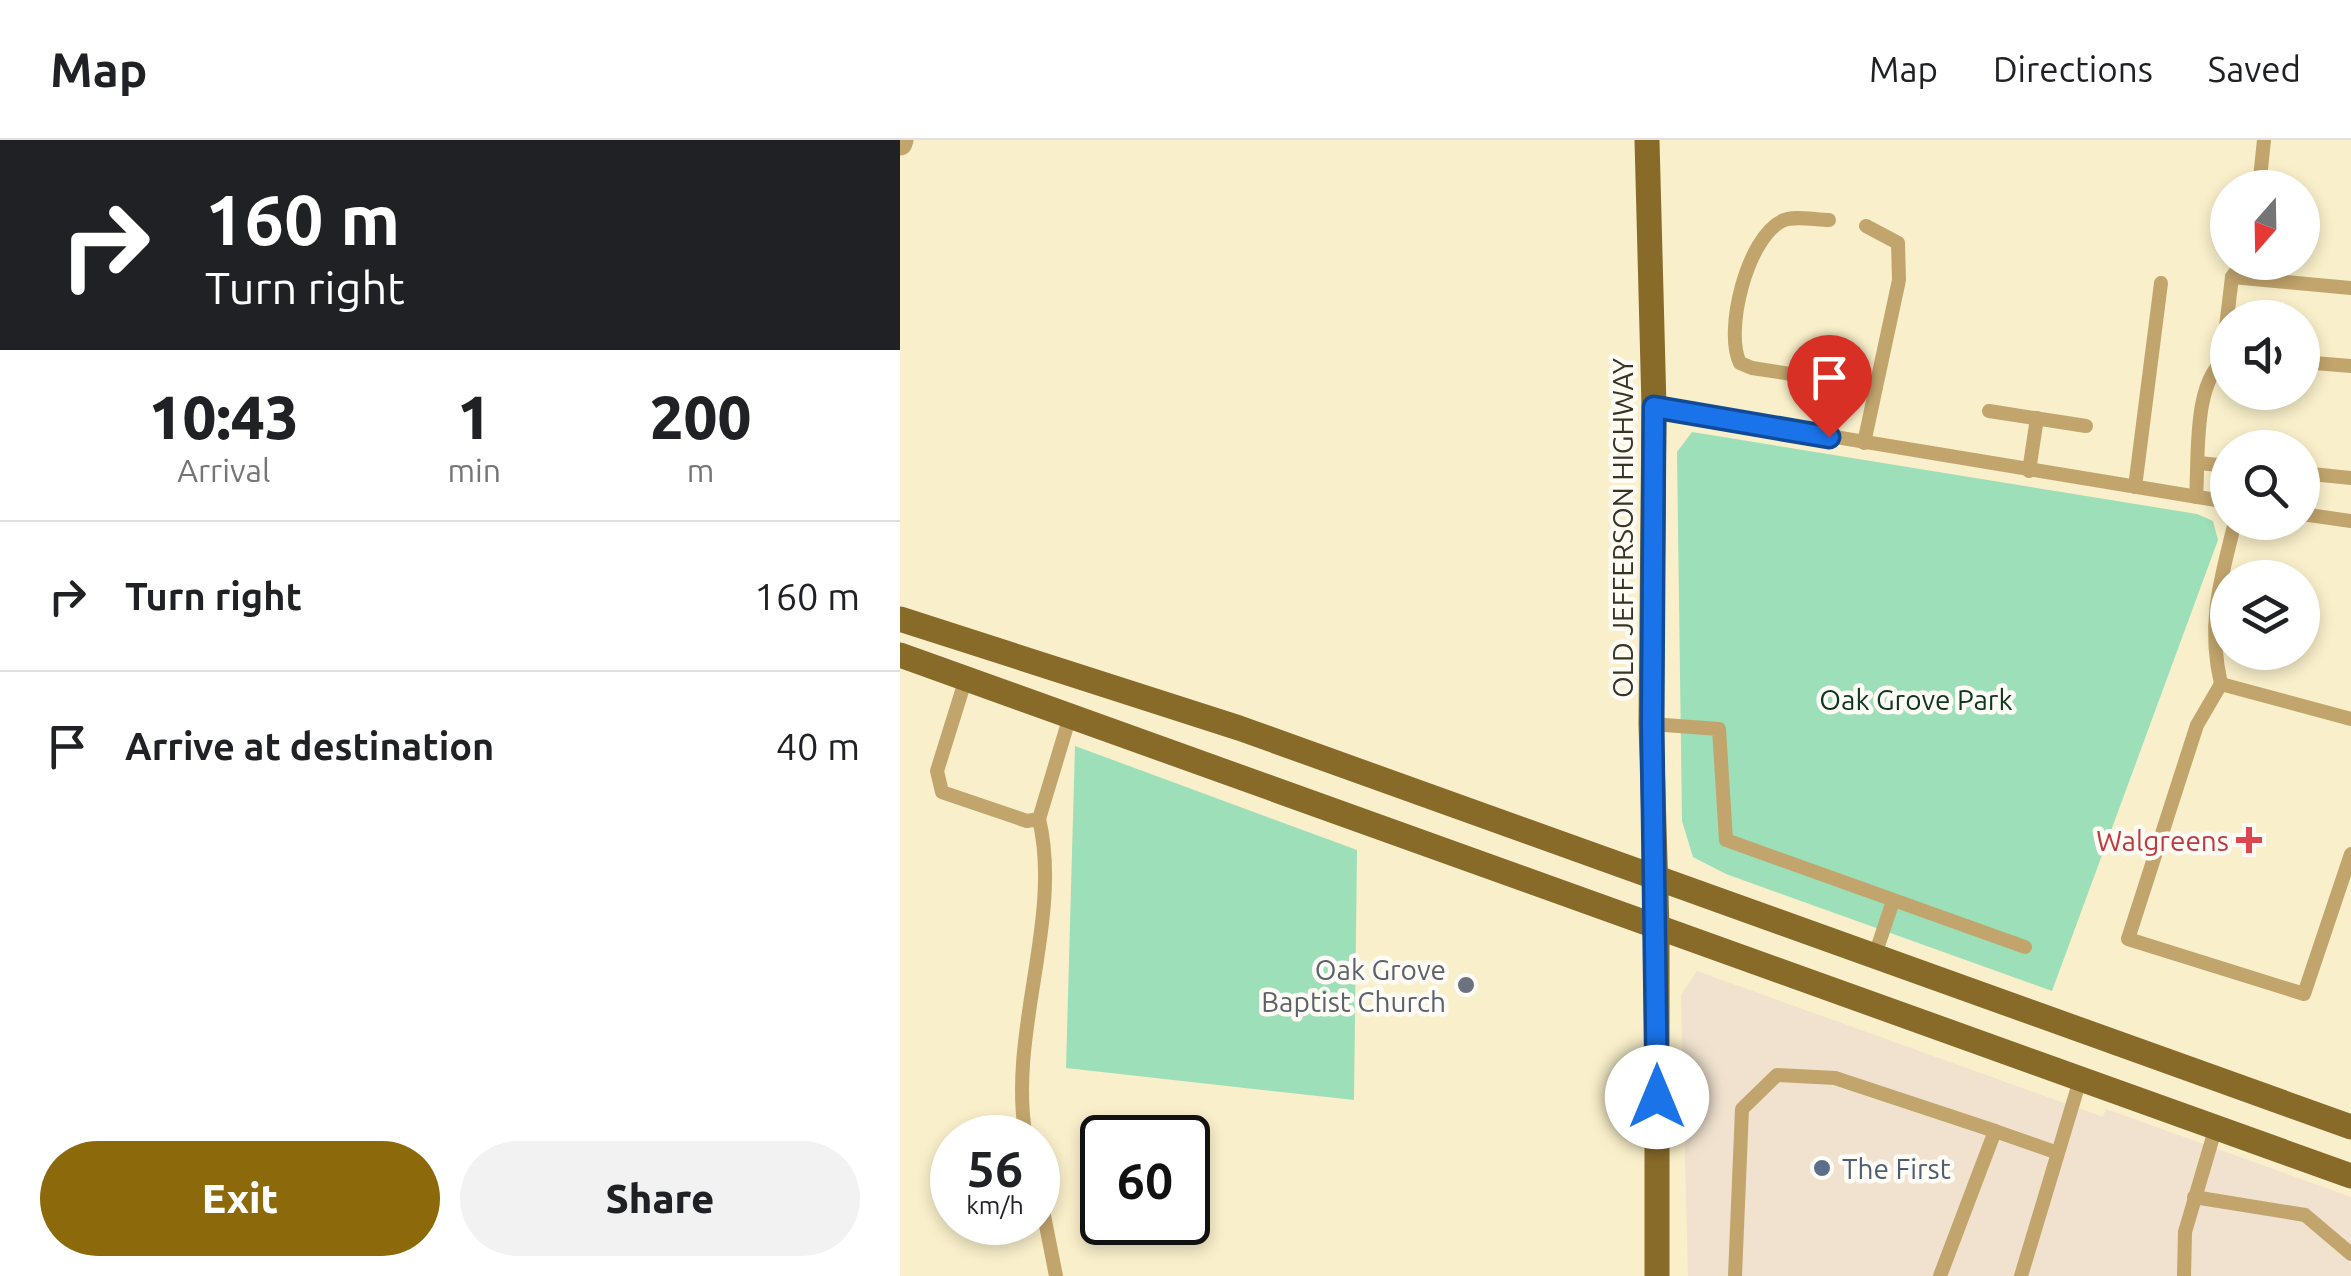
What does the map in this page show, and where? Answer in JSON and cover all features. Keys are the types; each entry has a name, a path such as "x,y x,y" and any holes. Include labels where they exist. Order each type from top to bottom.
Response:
{"main road":[{"name":"OLD JEFFERSON HIGHWAY","path":"1647,140 1654,407 1652,724 1657,928 1657,1276"},
{"path":"900,619 1239,728 2351,1127"},
{"path":"900,655 2214,1130 2351,1176"}],"lane":[{"path":"2261,170 2264,140"},
{"path":"1828,220 1784,219 1761,237 1746,266 1733,350 1740,363 1752,368 1876,387"},
{"path":"1864,443 1899,280 1898,243 1866,226"},
{"path":"2264,280 2351,288"},
{"path":"2135,487 2161,283"},
{"path":"2320,363 2351,366"},
{"path":"2196,497 2201,407 2210,378"},
{"path":"1654,407 2210,499"},
{"path":"1988,410 2086,426"},
{"path":"2029,472 2036,418"},
{"path":"2199,463 2210,464"},
{"path":"2320,475 2351,478"},
{"path":"2320,517 2351,522"},
{"path":"2231,540 2213,629 2221,684 2197,724 2128,940 2304,994 2351,854"},
{"path":"966,678 937,771 942,792 1028,821 1040,818"},
{"path":"2221,684 2351,718"},
{"path":"1022,1115 1019,1099 1040,907 1040,818 1070,716"},
{"path":"1652,724 1719,729 1726,840 2025,947"},
{"path":"1875,955 1893,901"},
{"path":"1734,1276 1742,1108 1777,1075 1835,1078 2055,1152"},
{"path":"2021,1276 2055,1152 2080,1080"},
{"path":"2184,1276 2185,1232 2214,1130"},
{"path":"1940,1276 1995,1131"},
{"path":"2194,1197 2305,1215 2351,1254"},
{"path":"1050,1245 1056,1276"}],"shaded area":[{"path":"1697,971 2103,1117 2106,1109 2351,1197 2351,1276 1688,1276 1681,995"}],"green space":[{"name":"Oak Grove Park","path":"1692,432 2197,514 2210,520 2210,540 2218,540 2052,991 1726,874 1693,857 1682,821 1677,452"},
{"path":"1075,746 1357,850 1354,1100 1066,1068"}],"place":[{"name":"Walgreens","path":"2249,840"},
{"name":"Oak Grove Baptist Church","path":"1466,985"},
{"name":"The First","path":"1822,1168"}],"route":[{"path":"1657,1097 1652,724 1654,407 1829,437"}]}
